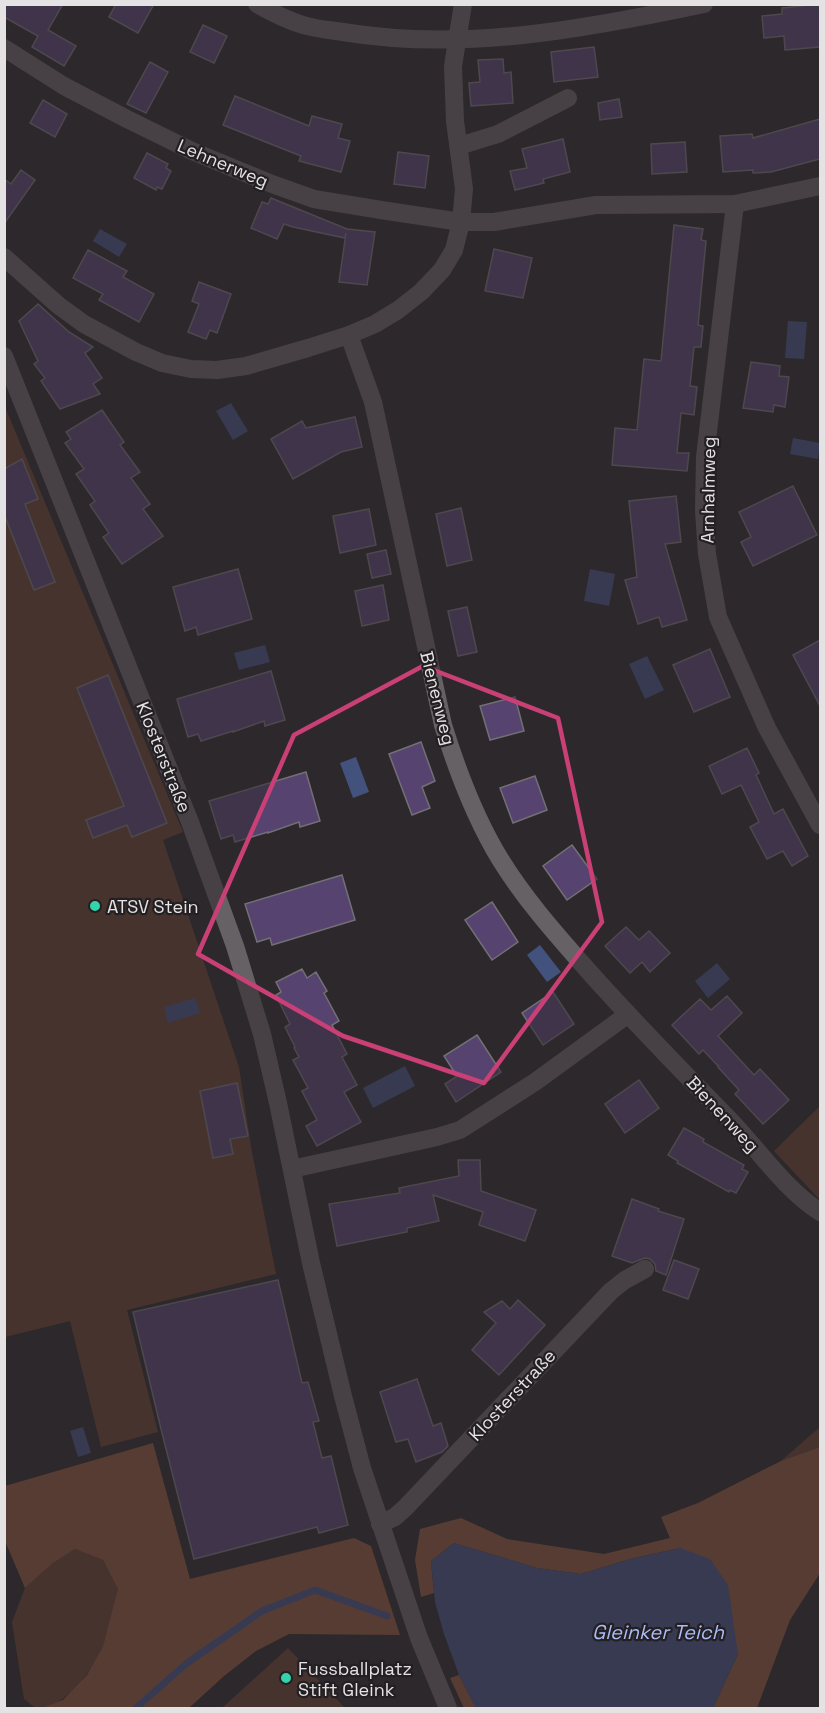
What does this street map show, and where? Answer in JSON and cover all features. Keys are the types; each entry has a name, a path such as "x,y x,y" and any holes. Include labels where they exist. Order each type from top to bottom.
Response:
{"street":[{"path":"257,4 303,25 378,38 456,40 521,36 627,21 704,4"},
{"path":"4,257 58,305 84,324 162,363 191,369 217,370 246,366 349,335 375,324 421,292 442,270 454,250 461,222 464,189 453,88 456,40 463,4"},
{"name":"Lehnerweg","path":"4,48 64,86 127,119 192,151 272,184 314,199 461,222"},
{"path":"459,146 498,134 568,98"},
{"path":"461,222 494,222 596,205 735,204 820,186"},
{"name":"Arnhalmweg","path":"735,204 705,457 704,511 707,554 718,617 767,728 820,825"},
{"name":"Bienenweg","path":"349,335 373,402 443,725 454,759 498,856 516,884 550,928 627,1015 736,1126 783,1180 803,1200 820,1212"},
{"name":"Klosterstraße","path":"4,356 222,907 262,1034 311,1263 362,1468 419,1638 448,1708"},
{"path":"291,1169 460,1130 535,1082 627,1015"},
{"name":"Klosterstraße","path":"380,1524 395,1517 405,1508 611,1291 645,1269"}],"highlighted area":[{"path":"423,666 558,718 602,922 484,1083 343,1036 198,954 294,735"}],"shaded area":[{"name":"ATSV Stein","path":"5,407 183,832 163,840 239,1067 251,1147 276,1274 127,1310 158,1432 101,1447 70,1321 5,1337"},
{"path":"820,1106 820,1200 774,1151"},
{"path":"820,1427 820,1447 781,1461"},
{"path":"153,1443 190,1579 354,1538 371,1546 400,1635 289,1634 256,1651 189,1708 42,1708 63,1700 87,1675 103,1647 118,1589 103,1560 75,1549 53,1563 25,1588 5,1541 5,1486"},
{"path":"820,1447 820,1573 790,1620 757,1708 713,1708 738,1654 680,1548 630,1559 581,1574 537,1568 454,1543 431,1561 434,1593 421,1597 415,1560 420,1529 461,1518 507,1539 604,1554 670,1538 661,1517 698,1503 781,1461"},
{"path":"75,1549 103,1560 118,1589 109,1628 103,1649 77,1686 59,1702 38,1708 24,1699 12,1622 25,1588 53,1563"},
{"name":"Fussballplatz Stift Gleink","path":"288,1648 345,1708 222,1708"},
{"path":"459,1675 476,1708 464,1708 450,1678"}],"water":[{"path":"100,229 127,244 119,257 93,241"},
{"path":"788,321 807,322 804,359 785,358"},
{"path":"231,403 248,431 233,440 216,411"},
{"path":"793,438 820,443 818,459 790,454"},
{"path":"590,569 615,574 609,606 584,601"},
{"path":"265,645 270,662 239,670 234,653"},
{"path":"647,656 664,690 645,699 629,664"},
{"path":"356,757 369,792 353,798 340,763"},
{"path":"540,945 561,972 547,982 527,955"},
{"path":"717,963 730,979 708,998 695,981"},
{"path":"195,998 200,1013 168,1023 164,1007"},
{"path":"405,1066 415,1086 373,1108 363,1088"},
{"path":"83,1427 91,1453 78,1457 70,1431"},
{"name":"Gleinker Teich","path":"454,1543 537,1568 581,1574 630,1559 680,1548 710,1559 728,1585 738,1654 713,1708 476,1708 459,1675 435,1602 431,1561"}],"building":[{"path":"4,4 63,4 48,30 76,46 64,66 32,47 38,36 4,17"},
{"path":"116,4 154,4 138,33 109,17"},
{"path":"820,4 820,47 785,50 784,36 764,38 762,16 782,14 782,8"},
{"path":"203,25 227,36 214,63 190,52"},
{"path":"594,47 598,77 554,82 551,52"},
{"path":"503,59 504,73 511,72 513,103 471,106 469,83 480,82 478,60"},
{"path":"150,62 168,72 146,113 127,104"},
{"path":"235,96 309,126 312,116 342,124 338,138 350,141 341,172 299,161 301,156 223,125"},
{"path":"619,99 622,117 600,120 598,103"},
{"path":"43,100 67,114 55,137 30,123"},
{"path":"820,119 820,159 771,172 753,173 753,170 723,172 720,136 752,134 753,138"},
{"path":"563,139 570,172 543,179 544,183 515,190 510,171 527,168 522,149"},
{"path":"685,142 687,172 652,174 651,144"},
{"path":"398,152 429,156 425,188 394,184"},
{"path":"147,153 168,164 166,168 171,171 162,189 157,187 156,190 134,178"},
{"path":"21,170 35,180 4,224 4,179 11,184"},
{"path":"271,198 347,229 375,232 367,285 339,282 346,233 345,238 284,224 277,239 251,228 262,202 268,204"},
{"path":"674,225 703,229 701,240 706,241 698,325 703,326 701,347 694,347 690,386 697,387 694,415 681,413 677,453 689,453 687,471 612,465 615,428 637,430 644,359 661,361"},
{"path":"494,249 532,258 523,298 485,291"},
{"path":"88,250 127,271 123,277 154,294 139,322 99,300 103,294 73,278"},
{"path":"199,282 231,294 217,333 210,330 206,339 188,332 199,304 192,301"},
{"path":"38,304 69,332 93,347 85,353 102,378 93,384 100,394 60,409 41,381 45,378 34,364 38,361 19,321"},
{"path":"751,362 780,366 779,376 789,377 785,407 774,405 773,412 743,408"},
{"path":"102,410 124,442 120,445 140,472 131,478 150,504 143,509 163,536 122,564 103,537 109,533 90,505 95,501 76,474 84,469 65,443 71,439 66,432"},
{"path":"355,417 362,447 341,452 293,479 271,439 302,421 306,428"},
{"path":"22,459 38,499 25,504 55,582 34,590 4,514 4,469"},
{"path":"793,486 817,535 753,566 741,542 751,537 739,512"},
{"path":"676,496 681,542 665,544 687,620 662,627 659,617 638,624 625,580 637,577 629,501"},
{"path":"461,508 472,560 447,566 436,514"},
{"path":"369,509 376,545 340,553 333,516"},
{"path":"386,550 391,574 372,578 367,554"},
{"path":"238,569 252,619 198,635 196,627 185,631 173,587"},
{"path":"383,585 389,620 362,626 355,591"},
{"path":"467,607 477,652 458,656 448,611"},
{"path":"820,640 820,706 793,655"},
{"path":"710,649 730,697 694,712 673,665"},
{"path":"271,671 285,720 265,726 264,721 201,741 198,734 188,737 177,699"},
{"path":"108,675 167,823 132,837 127,825 93,838 86,820 124,806 77,688"},
{"path":"515,697 524,731 490,740 480,706"},
{"path":"421,742 435,781 422,787 430,808 412,815 389,754"},
{"path":"747,748 759,773 756,775 774,814 783,809 808,856 792,866 783,851 767,859 750,827 759,822 741,785 722,794 709,766"},
{"path":"306,772 320,821 300,827 299,822 235,842 233,835 221,839 209,801"},
{"path":"535,776 547,810 513,823 500,788"},
{"path":"572,845 597,879 567,900 543,866"},
{"path":"342,875 355,920 272,945 270,938 257,942 245,904"},
{"path":"492,902 518,942 492,960 465,920"},
{"path":"626,927 639,940 649,931 670,953 650,972 642,962 630,973 605,946"},
{"path":"302,969 307,978 316,972 327,991 324,993 339,1021 332,1025 347,1054 342,1057 357,1085 344,1092 361,1122 317,1146 306,1126 317,1120 302,1091 308,1088 293,1060 299,1057 285,1027 290,1024 276,995 281,992 276,982"},
{"path":"553,992 574,1024 543,1045 522,1013"},
{"path":"727,996 742,1013 718,1036 754,1075 760,1069 789,1100 763,1124 735,1094 739,1090 718,1067 719,1065 703,1050 699,1054 672,1025 700,999 711,1010"},
{"path":"477,1035 501,1072 456,1102 445,1084 457,1076 444,1056"},
{"path":"639,1080 659,1108 625,1133 605,1104"},
{"path":"237,1083 248,1136 230,1139 233,1154 213,1158 200,1091"},
{"path":"684,1128 704,1139 703,1142 744,1165 742,1169 748,1172 736,1193 730,1190 729,1192 677,1163 678,1161 668,1155"},
{"path":"458,1160 480,1160 481,1191 536,1210 525,1241 479,1225 483,1212 433,1195 439,1221 407,1228 407,1232 337,1246 329,1204 400,1193 399,1188 459,1176"},
{"path":"632,1199 659,1209 658,1211 684,1219 666,1275 656,1271 655,1264 650,1259 645,1258 632,1263 612,1256"},
{"path":"674,1260 699,1269 688,1299 663,1290"},
{"path":"278,1280 302,1383 308,1382 319,1421 313,1422 322,1458 331,1456 348,1525 319,1533 317,1527 194,1559 133,1312"},
{"path":"518,1300 545,1325 499,1375 472,1350 496,1323 484,1312 502,1301 510,1309"},
{"path":"417,1379 433,1426 441,1423 448,1446 442,1452 416,1462 408,1439 396,1442 380,1392"}],"waterway":[{"path":"136,1708 187,1663 262,1611 315,1590 387,1616"}],"place":[{"name":"ATSV Stein","path":"95,906"},
{"name":"Fussballplatz Stift Gleink","path":"286,1678"}]}
